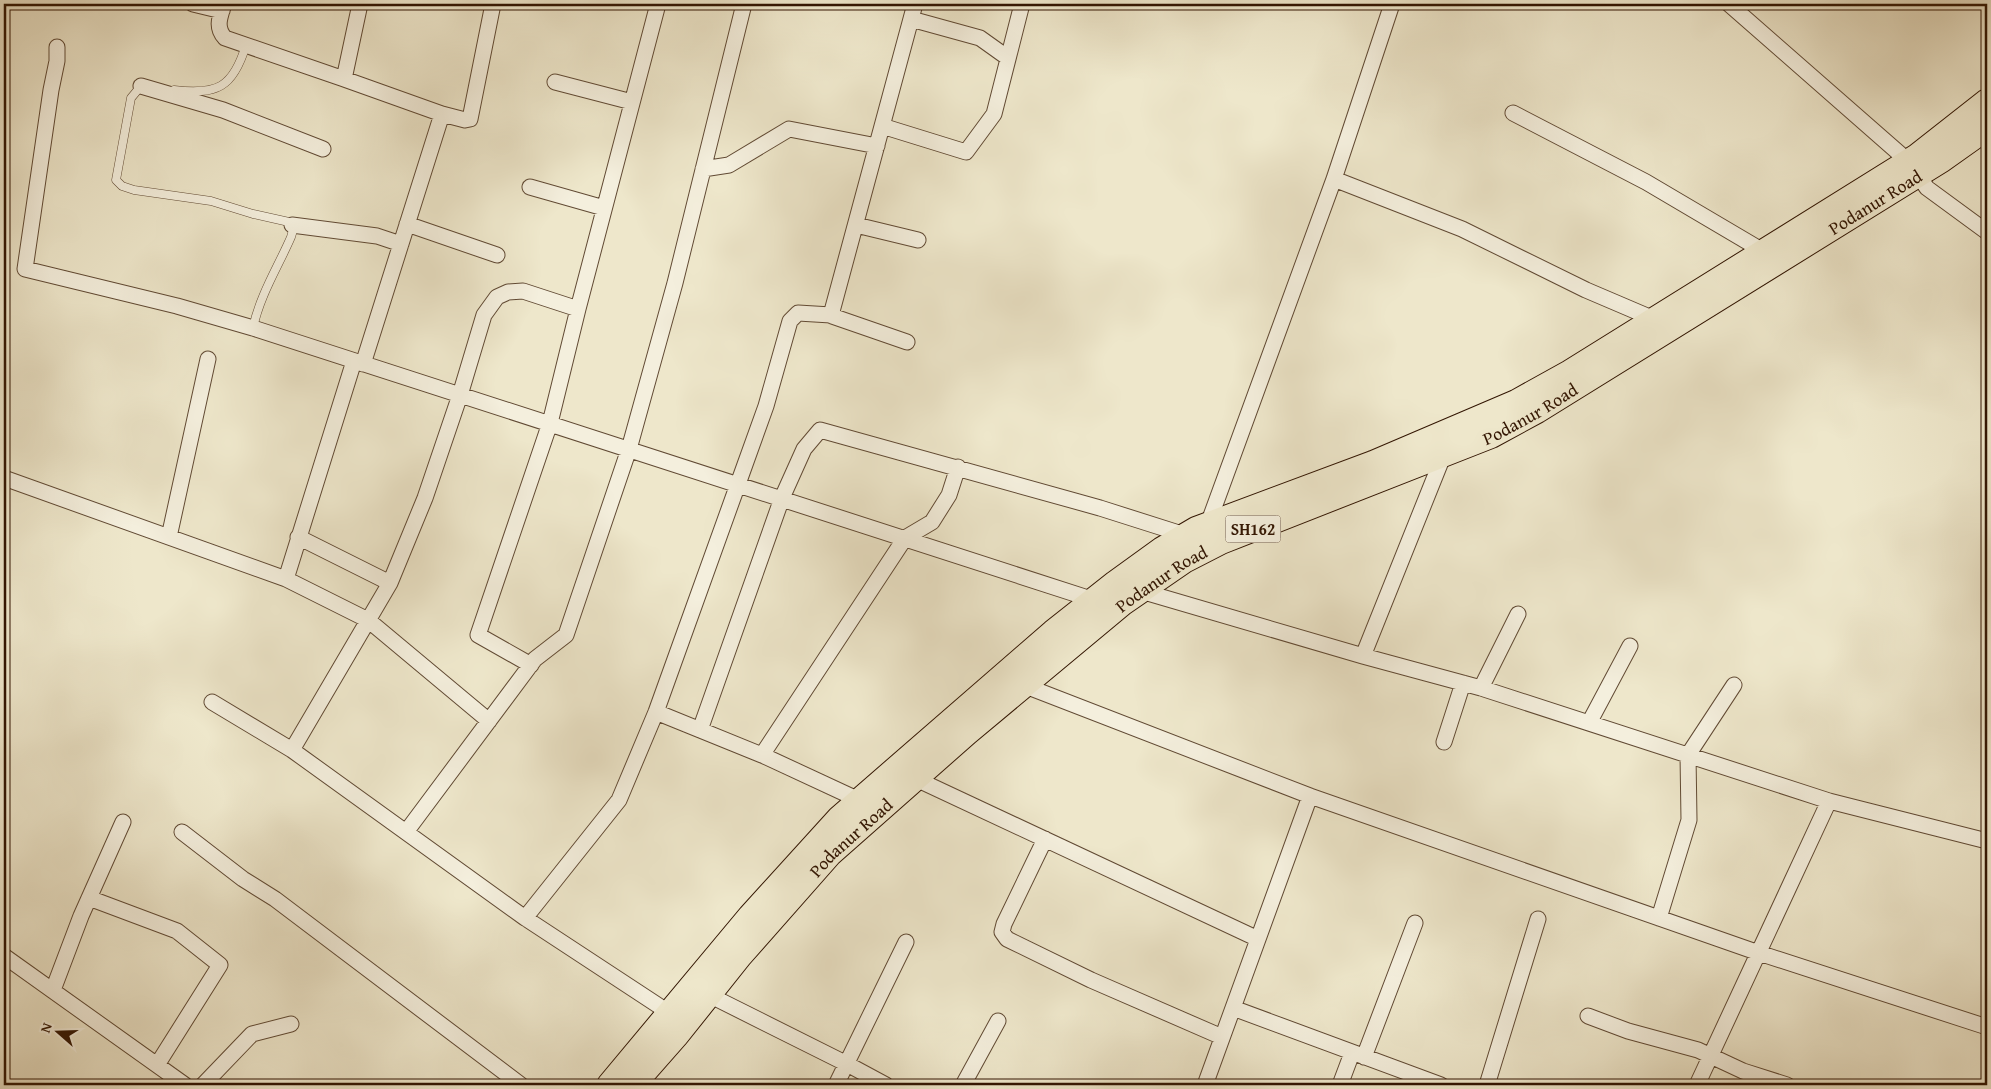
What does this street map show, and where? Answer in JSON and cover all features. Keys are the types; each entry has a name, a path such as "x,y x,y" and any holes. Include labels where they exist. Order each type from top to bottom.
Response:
{"main road":[{"path":"609,1085 676,1020 700,991 750,916 839,818 936,736 1053,632 1101,608 1162,549 1208,524 1373,463 1516,402 1570,372 1763,250 1913,168 1987,101"},
{"name":"Podanur Road","path":"700,991 746,949 830,854 914,778 1023,685 1101,608 1141,591 1184,561 1221,542 1491,436 1537,411 1913,168 1987,128"},
{"path":"634,1085 676,1020"}],"street":[{"path":"193,4 223,7 218,25 220,32 225,38 442,114 465,120 470,119 473,112 493,4"},
{"path":"344,79 360,4"},
{"path":"531,665 478,635 550,424 578,309 658,4"},
{"path":"406,832 535,659 566,635 629,449 675,283 744,4"},
{"path":"829,315 831,315 856,225 915,4"},
{"path":"882,126 966,152 994,114 1022,4"},
{"path":"1208,524 1334,179 1392,4"},
{"path":"1729,4 1913,168 1927,188 1987,232"},
{"path":"911,19 980,38 1008,58"},
{"path":"57,47 57,61 25,268 177,306 253,328 905,538 1101,608"},
{"path":"555,82 632,102"},
{"path":"141,86 223,110 323,149"},
{"path":"1513,113 1646,182 1763,250"},
{"path":"286,579 298,537 401,244 442,114"},
{"path":"703,169 729,165 789,129 877,146"},
{"path":"1334,179 1462,228 1586,290 1654,319"},
{"path":"530,187 604,208"},
{"path":"407,224 497,255"},
{"path":"292,225 377,236 401,244"},
{"path":"856,225 918,240"},
{"path":"292,750 390,583 424,498 460,395 484,315 497,297 508,292 523,292 578,309"},
{"path":"525,918 619,800 656,712 766,406 790,321 798,313 829,315 907,342"},
{"path":"169,537 208,359"},
{"path":"700,730 782,498 804,449 820,430 958,467 1185,535"},
{"path":"1363,656 1444,454"},
{"path":"762,755 905,538 932,522 949,495 958,467"},
{"path":"4,478 286,579 368,620 489,721"},
{"path":"298,537 390,583"},
{"path":"1141,591 1363,656 1481,688 1829,801 1987,841"},
{"path":"1481,688 1518,614"},
{"path":"1589,723 1630,646"},
{"path":"1444,742 1463,683"},
{"path":"1023,685 1310,796 1758,952 1987,1027"},
{"path":"1659,918 1689,820 1688,756 1734,685"},
{"path":"212,702 292,750 525,918 659,1006 676,1020"},
{"path":"656,712 762,755 859,800"},
{"path":"914,778 1258,939"},
{"path":"1205,1085 1310,796"},
{"path":"1696,1085 1829,801"},
{"path":"53,990 89,898 123,822"},
{"path":"182,832 243,879 275,899 521,1085"},
{"path":"1045,839 1004,924 1002,932 1007,939 1091,980 1222,1037"},
{"path":"89,898 177,932 220,965 157,1065"},
{"path":"1487,1085 1538,919"},
{"path":"1340,1085 1358,1055 1415,923"},
{"path":"836,1085 906,942"},
{"path":"4,956 185,1085"},
{"path":"700,991 886,1085"},
{"path":"1233,1008 1432,1084"},
{"path":"1588,1016 1628,1031 1698,1050 1743,1070 1787,1085"},
{"path":"963,1085 998,1021"},
{"path":"203,1085 252,1034 291,1024"}],"lane":[{"path":"246,45 240,64 228,81 210,91 193,92 156,86 141,86 131,98 116,180 122,186 134,190 211,201 253,214 289,222 292,225 294,229 291,237 256,311 253,328"}]}
